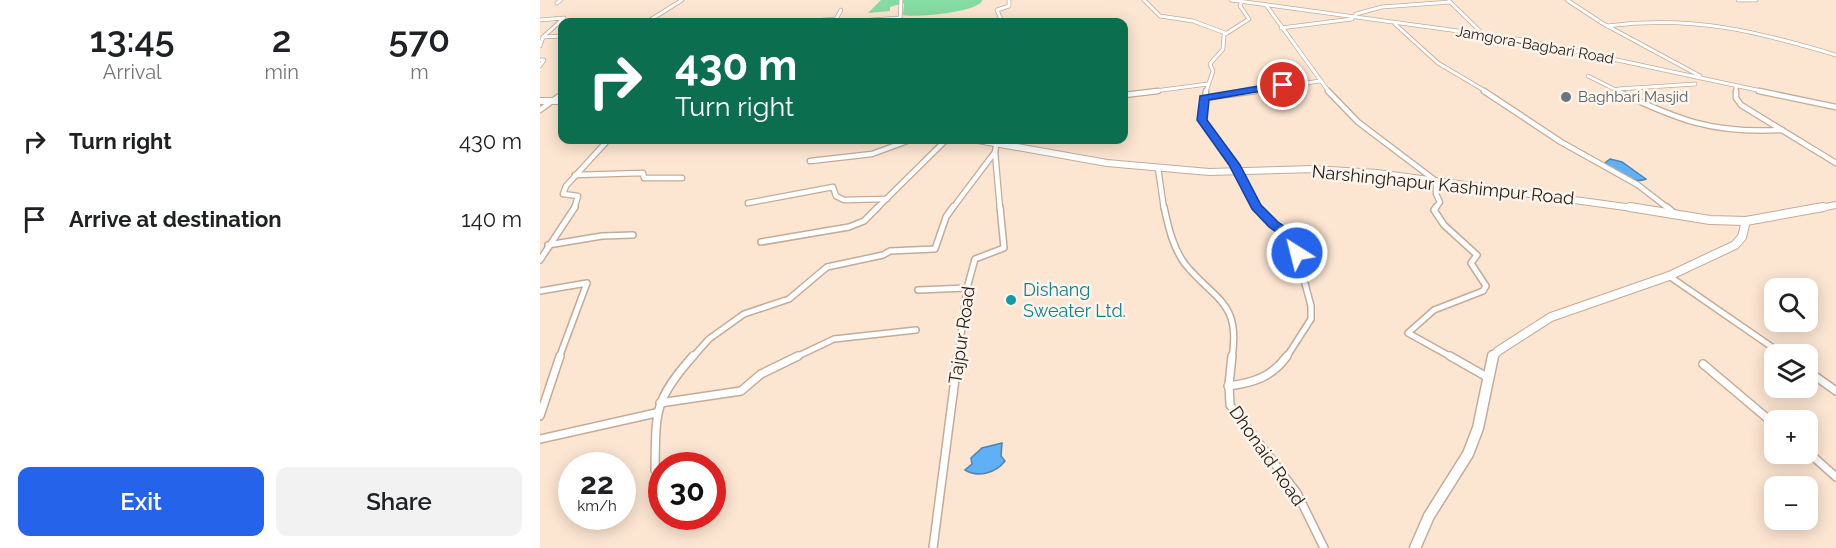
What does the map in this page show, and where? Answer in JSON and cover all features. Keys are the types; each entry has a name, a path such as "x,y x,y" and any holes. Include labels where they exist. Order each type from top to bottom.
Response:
{"street":[{"path":"557,3 561,0"},
{"path":"655,18 681,0"},
{"path":"900,18 902,0"},
{"path":"1001,18 998,10 1009,6 1009,0"},
{"path":"1144,0 1160,16 1193,21 1225,33"},
{"name":"Jamgora-Bagbari Road","path":"1231,0 1263,2 1359,18 1483,34 1575,50 1836,107"},
{"path":"1567,0 1607,26 1706,80"},
{"path":"1738,0 1756,0"},
{"path":"1225,33 1249,19 1240,6 1242,1"},
{"path":"1354,17 1356,14 1382,7 1449,1 1483,34"},
{"path":"1263,2 1320,81 1358,122 1436,181 1436,194 1440,202 1434,210 1444,225 1477,255 1471,263 1486,286 1483,291 1434,309 1408,333 1487,377"},
{"path":"840,18 841,10"},
{"path":"540,20 558,18"},
{"path":"1281,28 1359,18"},
{"path":"1607,26 1646,21 1720,25 1768,35 1836,56"},
{"path":"540,46 541,37 558,23"},
{"path":"1394,23 1438,63 1479,87 1561,142 1638,185 1651,198 1678,215"},
{"path":"1225,33 1224,49 1210,64 1213,71 1204,98 1202,120 1238,171 1256,207 1294,242 1312,314 1299,341 1278,369 1253,383 1228,386"},
{"path":"541,37 558,36"},
{"path":"540,60 544,60 540,66"},
{"path":"1588,76 1715,128 1731,131 1782,130"},
{"path":"1204,98 1320,81"},
{"path":"1128,94 1208,84"},
{"path":"1616,89 1695,84"},
{"path":"1736,86 1736,98 1741,105 1836,163"},
{"path":"540,110 558,98"},
{"path":"540,101 555,101"},
{"path":"540,260 577,204 578,196 563,194 575,175 604,144"},
{"path":"810,161 872,154 899,144"},
{"path":"761,242 849,227 864,221 942,144"},
{"name":"Tajpur Road","path":"933,548 967,288 975,259 1004,248 996,144"},
{"name":"Narshinghapur Kashimpur Road","path":"1011,144 1107,163 1158,168 1209,172 1314,169 1436,181 1710,220 1746,221 1836,205"},
{"path":"655,452 656,413 669,383 710,339 744,314 789,299 827,267 883,255 890,251 935,249 946,217 995,152"},
{"name":"Dhonaid Road","path":"1158,168 1164,211 1179,255 1221,298 1234,324 1228,386 1230,405 1297,493 1324,548"},
{"path":"575,175 643,174 644,178 650,179 682,178"},
{"path":"748,203 833,187 836,196 844,200 887,199"},
{"path":"1415,548 1430,516 1468,454 1478,428 1491,359 1498,351 1551,317 1670,276 1737,244 1746,221"},
{"path":"548,245 602,236 633,235"},
{"path":"1670,276 1768,344"},
{"path":"540,291 587,283 577,305 540,416"},
{"path":"918,290 967,288"},
{"path":"660,403 741,391 761,374 834,339 916,330"},
{"path":"1703,363 1764,415"},
{"path":"1818,378 1836,391"},
{"path":"540,439 656,413"},
{"path":"1818,461 1836,477"}],"green space":[{"path":"881,0 982,1 969,8 932,15 903,15 904,3 890,7 890,11 868,13"}],"water":[{"path":"1610,159 1622,162 1646,179 1636,180 1624,177 1605,163"},
{"path":"1002,443 1001,456 1005,461 997,469 981,474 965,470 972,464 971,458 982,448"}],"place":[{"name":"Baghbari Masjid","path":"1566,97"},
{"name":"Dishang Sweater Ltd.","path":"1011,300"}],"route":[{"path":"1283,85 1204,98 1202,120 1247,184 1256,207 1273,224 1292,237 1297,253"}]}
